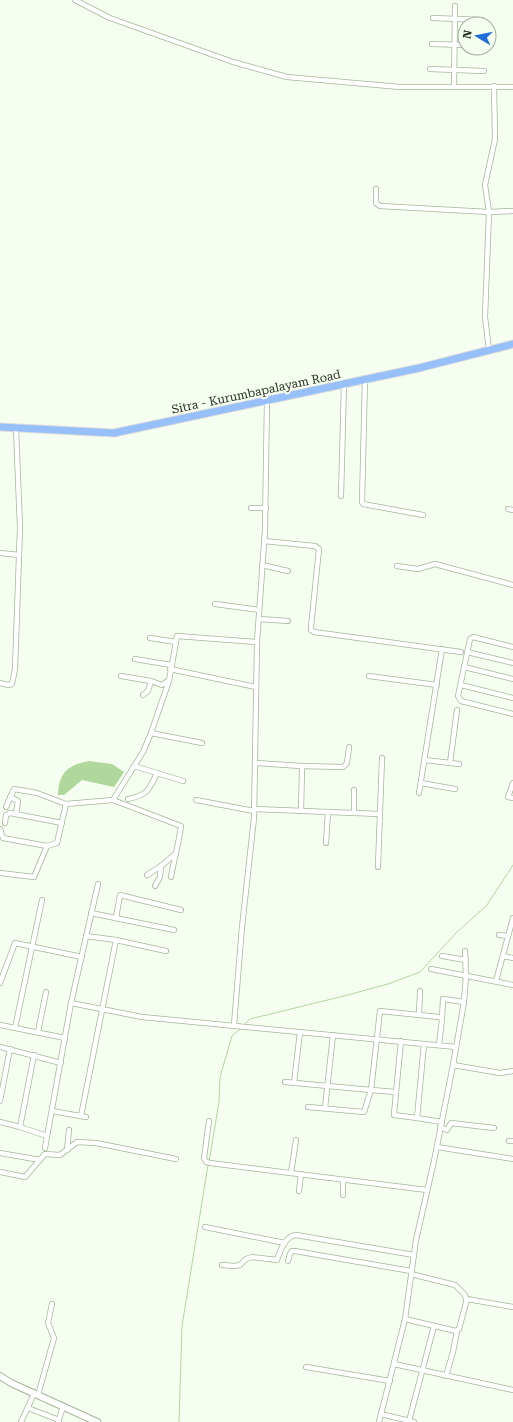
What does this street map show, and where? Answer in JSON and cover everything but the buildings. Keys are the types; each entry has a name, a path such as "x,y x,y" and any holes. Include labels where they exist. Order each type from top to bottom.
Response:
{"main road":[{"name":"Sitra - Kurumbapalayam Road","path":"0,427 114,433 419,368 513,344"}],"street":[{"path":"75,0 110,18 233,62 287,77 400,87 513,87"},
{"path":"454,87 455,6"},
{"path":"433,18 455,19"},
{"path":"432,44 454,45"},
{"path":"430,69 484,70"},
{"path":"489,350 485,317 488,212 484,185 495,139 494,86"},
{"path":"376,189 376,203 380,206 488,212 513,211"},
{"path":"365,379 362,502 363,504 423,515"},
{"path":"341,496 344,384"},
{"path":"234,1025 254,810 257,642 266,508 267,400"},
{"path":"0,683 8,685 14,682 20,528 16,428"},
{"path":"251,508 266,508"},
{"path":"264,541 314,546 319,549 311,627 311,630 314,632 461,652"},
{"path":"0,553 19,555"},
{"path":"397,566 418,569 435,564 513,585"},
{"path":"262,565 288,571"},
{"path":"214,604 259,610"},
{"path":"259,619 288,621"},
{"path":"113,800 143,752 151,733 169,680 177,636 257,642"},
{"path":"150,638 176,642"},
{"path":"513,647 473,638 470,640 458,696 461,701 513,714"},
{"path":"419,794 442,649"},
{"path":"467,652 513,663"},
{"path":"135,659 256,687"},
{"path":"464,667 513,679"},
{"path":"122,676 151,681 162,685 169,680"},
{"path":"369,676 437,685"},
{"path":"143,695 148,691 151,681"},
{"path":"461,685 513,698"},
{"path":"450,763 457,710"},
{"path":"151,733 202,743"},
{"path":"256,763 343,767 347,763 349,747"},
{"path":"378,867 382,758"},
{"path":"425,760 458,764"},
{"path":"134,766 183,781"},
{"path":"301,766 301,811"},
{"path":"128,799 137,797 149,791 157,773"},
{"path":"421,783 455,789"},
{"path":"513,783 508,797 513,798"},
{"path":"6,807 14,789 37,793 66,804 113,800 181,826 179,840 174,855 171,877"},
{"path":"354,790 354,813"},
{"path":"10,798 18,801 16,814"},
{"path":"196,800 254,810 379,814"},
{"path":"0,829 3,838 47,846 57,843 66,804"},
{"path":"326,843 328,812"},
{"path":"5,823 6,815 10,813 62,823"},
{"path":"0,873 34,877 47,846"},
{"path":"147,875 174,855"},
{"path":"155,886 160,877 161,866"},
{"path":"45,1148 71,1003 98,884"},
{"path":"116,918 120,895 181,910"},
{"path":"15,1028 42,900"},
{"path":"92,913 174,930"},
{"path":"496,981 513,918"},
{"path":"499,935 508,936"},
{"path":"86,936 116,940 166,951"},
{"path":"81,1116 116,940"},
{"path":"0,983 15,943 82,956"},
{"path":"379,1422 405,1319 416,1240 437,1147 453,1065 464,1002 466,976 465,951"},
{"path":"442,956 466,960"},
{"path":"503,956 513,958"},
{"path":"431,969 513,985"},
{"path":"419,1014 420,991"},
{"path":"38,1032 46,992"},
{"path":"439,1045 443,999 464,1002"},
{"path":"71,1003 142,1017 456,1047"},
{"path":"308,1107 364,1112 371,1090 380,1011 438,1016 442,1019"},
{"path":"0,1025 65,1038"},
{"path":"294,1083 300,1032"},
{"path":"325,1108 332,1035"},
{"path":"401,1041 394,1115 417,1118 441,1125 447,1130 451,1123 494,1128"},
{"path":"417,1118 424,1044"},
{"path":"0,1047 60,1063"},
{"path":"0,1101 10,1049"},
{"path":"20,1126 34,1055"},
{"path":"453,1065 500,1073 513,1071"},
{"path":"284,1082 396,1092"},
{"path":"52,1111 86,1118"},
{"path":"209,1121 204,1151 204,1158 208,1163 427,1190"},
{"path":"0,1122 20,1126 47,1136"},
{"path":"67,1150 69,1130"},
{"path":"291,1173 296,1140"},
{"path":"0,1172 25,1177 45,1154 60,1155 78,1142 96,1143 176,1159"},
{"path":"437,1147 513,1159"},
{"path":"0,1153 40,1160"},
{"path":"299,1191 301,1174"},
{"path":"342,1195 343,1180"},
{"path":"205,1227 285,1244"},
{"path":"222,1265 240,1265 246,1259 252,1257 277,1260 286,1240 292,1235 414,1255"},
{"path":"288,1261 292,1251 295,1251 411,1271 411,1274 455,1285 467,1299 459,1329 457,1331 446,1376"},
{"path":"467,1299 513,1307"},
{"path":"21,1422 36,1394 54,1338 48,1323 52,1304"},
{"path":"405,1319 457,1331"},
{"path":"381,1414 411,1421 434,1326"},
{"path":"394,1364 513,1390"},
{"path":"306,1367 390,1381"},
{"path":"0,1376 11,1383 97,1422"},
{"path":"28,1408 58,1421 63,1407"}],"shaded area":[{"path":"89,761 112,764 124,772 114,787 82,780 64,795 58,795 60,781 66,771 70,767"}],"waterway":[{"path":"244,1025 250,1019 388,984 420,972 456,933 487,905 513,865"},
{"path":"209,1162 219,1102 220,1077 232,1036 240,1029"},
{"path":"179,1422 182,1326 208,1165"}]}
